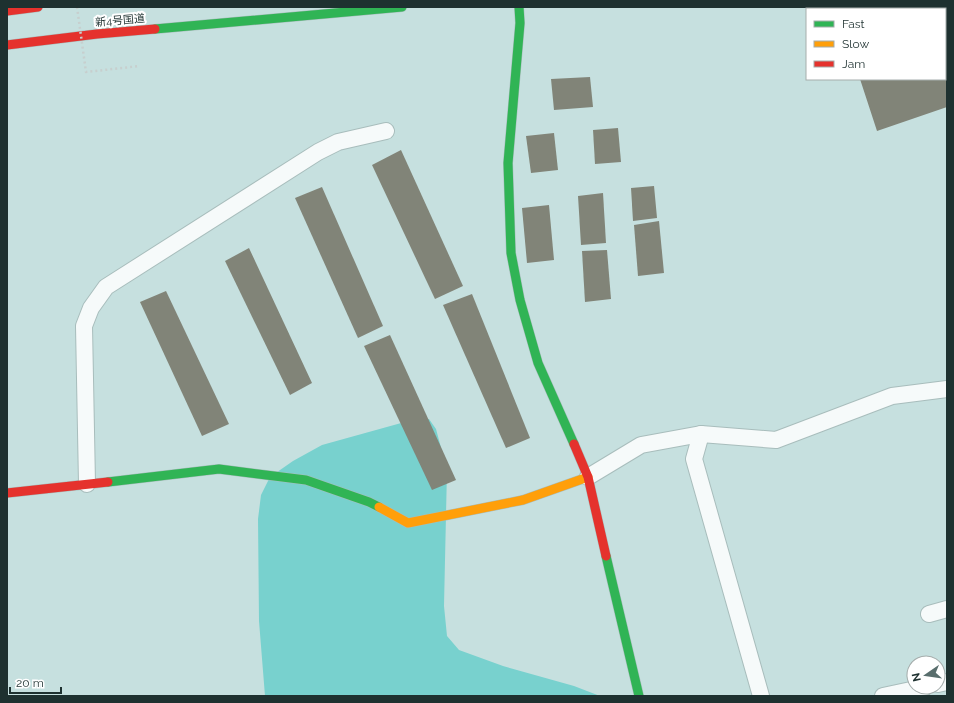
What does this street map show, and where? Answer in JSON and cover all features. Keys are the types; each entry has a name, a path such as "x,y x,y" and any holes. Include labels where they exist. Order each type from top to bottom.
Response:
{"main road":[{"path":"7,11 38,7"},
{"name":"新4号国道","path":"7,45 97,34 402,7"},
{"path":"519,7 520,23 508,163 511,253 520,300 538,363 588,477 639,696"},
{"path":"7,493 219,469 306,480 369,502 408,523 523,500 588,477"}],"street":[{"path":"87,484 84,326 91,308 106,287 318,152 338,142 386,131"},
{"path":"588,477 641,445 701,434 776,440 892,396 947,389"},
{"path":"701,434 694,459 760,696"},
{"path":"929,614 947,609"},
{"path":"883,696 906,693"}],"path":[{"path":"77,7 86,72 140,66"}],"shaded area":[{"path":"429,419 436,429 447,470 444,606 447,636 459,650 503,666 574,686 600,696 265,696 259,621 258,519 261,495 270,477 293,461 322,445 412,420"}],"building":[{"path":"946,32 947,107 877,131 860,80 946,80"},
{"path":"590,77 593,107 554,110 551,79"},
{"path":"618,128 621,162 595,164 593,130"},
{"path":"554,133 558,170 531,173 526,136"},
{"path":"401,150 463,286 435,299 372,165"},
{"path":"654,186 657,218 633,221 631,188"},
{"path":"322,187 383,326 358,338 295,198"},
{"path":"603,193 606,243 581,245 578,196"},
{"path":"549,205 554,260 527,263 522,208"},
{"path":"659,221 664,273 638,276 634,225"},
{"path":"249,248 312,383 290,395 225,261"},
{"path":"607,250 611,299 585,302 582,251"},
{"path":"166,291 229,424 202,436 140,302"},
{"path":"472,294 530,438 506,448 443,305"},
{"path":"390,335 456,480 432,490 364,346"}],"traffic: fast":[{"path":"155,29 402,7"},
{"path":"519,7 520,23 508,163 511,253 520,300 538,363 574,444"},
{"path":"108,482 219,469 306,480 369,502 379,507"},
{"path":"606,556 639,696"}],"traffic: slow":[{"path":"379,507 408,523 523,500 588,477"}],"traffic: jam":[{"path":"7,11 38,7"},
{"path":"7,45 97,34 155,29"},
{"path":"574,444 588,477 606,556"},
{"path":"7,493 108,482"}]}
